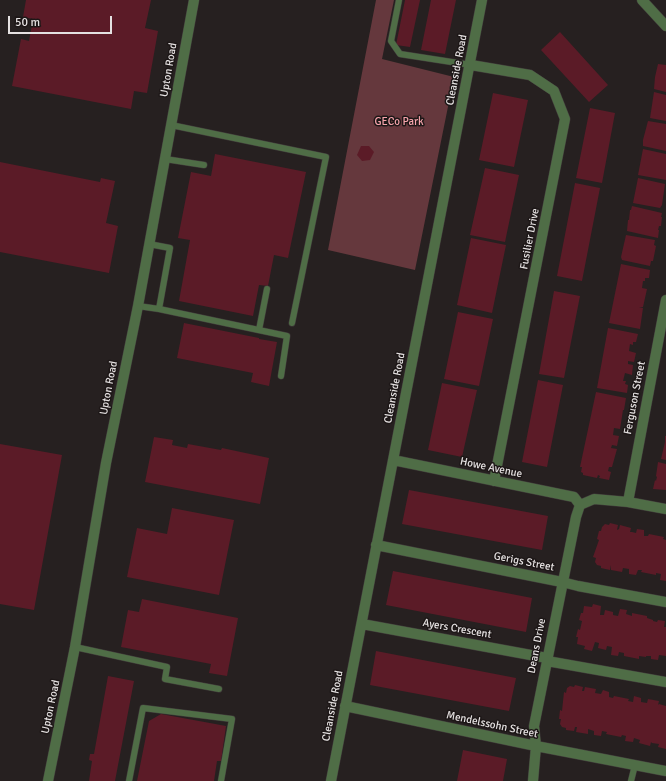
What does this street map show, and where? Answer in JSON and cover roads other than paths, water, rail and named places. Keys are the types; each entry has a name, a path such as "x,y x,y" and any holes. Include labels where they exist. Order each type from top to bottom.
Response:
{"street":[{"name":"Upton Road","path":"48,781 75,647 106,463 138,306 194,0"},
{"name":"Cleanside Road","path":"330,781 471,65 482,0"},
{"path":"642,0 666,26"},
{"name":"Fusilier Drive","path":"471,65 530,74 554,91 565,119 494,481"},
{"name":"Ferguson Street","path":"628,502 666,300"},
{"name":"Howe Avenue","path":"393,460 574,497 580,505"},
{"path":"580,505 594,499 628,502 666,509"},
{"name":"Deans Drive","path":"533,781 536,746 534,726 562,582 580,505"},
{"name":"Gerigs Street","path":"376,545 578,586 666,602"},
{"name":"Ayers Crescent","path":"362,624 666,682"},
{"name":"Mendelssohn Street","path":"345,706 536,746 666,771"}],"lane":[{"path":"399,0 391,41 400,54 471,65"},
{"path":"171,125 326,157 292,323"},
{"path":"165,159 204,165"},
{"path":"149,244 170,248 159,309"},
{"path":"259,330 267,289"},
{"path":"138,306 159,309 287,336 281,376"},
{"path":"75,647 167,667 165,679 219,689"},
{"path":"129,781 143,708 232,719 220,781"},
{"path":"631,781 635,765"}],"park label":[{"name":"GECo Park","path":"399,122"}]}
